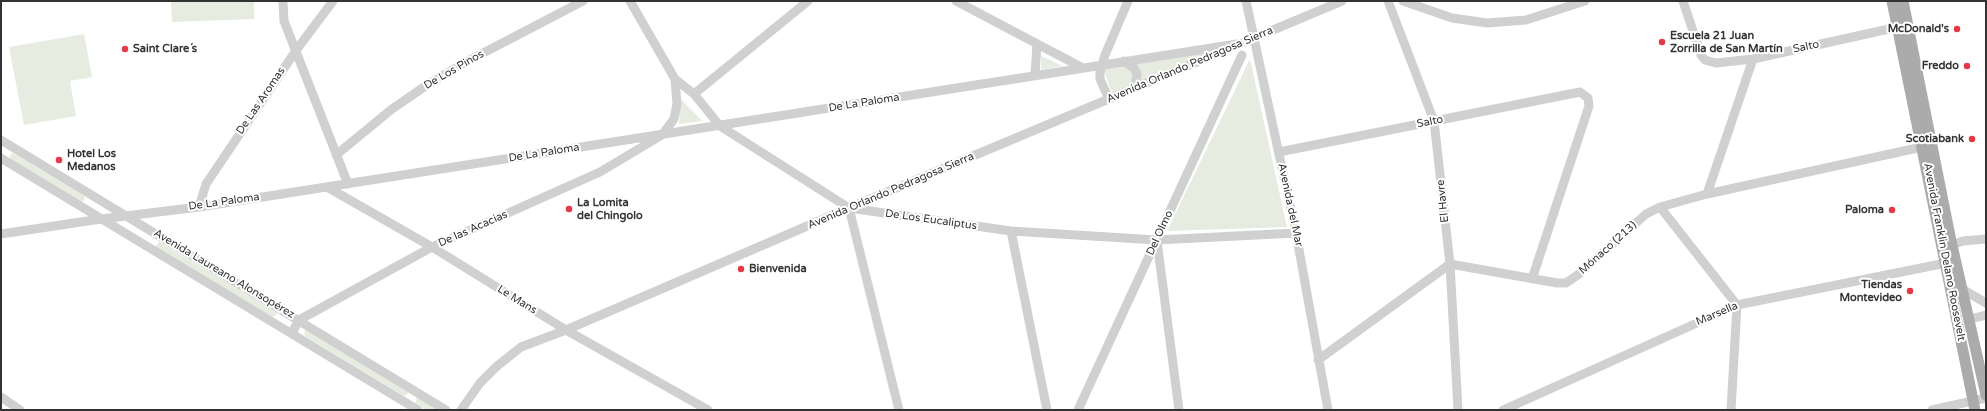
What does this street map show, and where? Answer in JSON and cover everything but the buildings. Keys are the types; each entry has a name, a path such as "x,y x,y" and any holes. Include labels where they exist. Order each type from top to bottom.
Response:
{"main road":[{"name":"Avenida Franklin Delano Roosevelt","path":"1892,1 1922,147 1948,246 1970,319 1986,395"},
{"name":"Avenida Franklin Delano Roosevelt","path":"1903,1 1948,246 1946,263 1974,405"}],"street":[{"path":"283,1 284,21 348,184"},
{"name":"De Las Aromas","path":"199,207 206,184 296,49 333,1"},
{"name":"De Los Pinos","path":"336,155 392,110 424,87 462,64 582,1"},
{"name":"De Los Eucaliptus","path":"630,1 675,80 694,94 720,126 849,208 1011,231 1157,240 1296,233"},
{"path":"694,94 808,1"},
{"path":"956,1 1084,67 1100,79 1109,99"},
{"path":"1100,79 1102,65 1128,1"},
{"name":"Avenida del Mar","path":"1246,1 1296,233 1328,410"},
{"name":"Avenida Orlando Pedragosa Sierra","path":"461,410 480,383 496,367 521,347 566,330 849,208 1342,1"},
{"name":"El Havre","path":"1388,1 1434,121 1450,264 1458,410"},
{"path":"1404,1 1452,18 1487,23 1526,20 1584,1"},
{"name":"Salto","path":"1683,1 1701,55 1705,60 1716,63 1732,63 1753,59 1898,27"},
{"path":"1035,75 1037,44"},
{"name":"De La Paloma","path":"1,234 101,219 199,207 720,126 1102,65 1124,60 1237,44"},
{"name":"Del Olmo","path":"1078,410 1242,55"},
{"path":"1707,194 1753,59"},
{"path":"1124,60 1134,68 1137,74 1135,87"},
{"path":"662,135 674,119 677,104 675,80"},
{"name":"Salto","path":"1279,152 1580,92 1588,98 1589,106 1532,279"},
{"name":"De las Acacias","path":"299,320 432,247 600,172 662,135"},
{"name":"Avenida Laureano Alonsopérez","path":"1,140 446,410"},
{"name":"Mónaco (213)","path":"1450,264 1532,279 1566,283 1579,274 1646,214 1660,207 1707,194 1922,147"},
{"name":"Avenida Laureano Alonsopérez","path":"1,158 418,410"},
{"name":"Le Mans","path":"327,187 432,247 566,330 708,410"},
{"path":"1660,207 1737,305 1732,410"},
{"path":"849,208 899,410"},
{"path":"1011,231 1047,410"},
{"path":"1948,246 1963,241 1986,238"},
{"path":"1157,240 1179,410"},
{"name":"Marsella","path":"1503,410 1737,305 1946,263"},
{"path":"1318,360 1450,264"},
{"path":"1962,289 1986,303"},
{"path":"1970,319 1986,315"},
{"path":"292,333 299,320"},
{"path":"409,405 417,392"},
{"path":"1,397 20,410"},
{"path":"1932,410 1974,405 1986,398"}],"shaded area":[{"path":"171,1 254,1 254,19 172,22"},
{"path":"84,34 92,77 70,81 76,116 24,125 9,47"},
{"path":"1207,53 1112,93 1103,68"},
{"path":"1041,56 1063,66 1041,70"},
{"path":"1250,59 1287,227 1167,231"},
{"path":"681,99 702,121 679,124"},
{"path":"13,153 84,196 85,200 81,202 10,159 10,155"},
{"path":"159,242 277,313 276,315 272,317 157,248 156,246"},
{"path":"306,330 408,392 408,394 404,396 305,336 304,332"},
{"path":"417,397 441,410 427,410 415,403"}],"place":[{"name":"McDonald's","path":"1957,29"},
{"name":"Escuela 21 Juan Zorrilla de San Martín","path":"1662,42"},
{"name":"Saint Clare´s","path":"125,49"},
{"name":"Freddo","path":"1967,66"},
{"name":"Scotiabank","path":"1972,139"},
{"name":"Hotel Los Medanos","path":"59,160"},
{"name":"La Lomita del Chingolo","path":"569,209"},
{"name":"Paloma","path":"1892,210"},
{"name":"Bienvenida","path":"741,269"},
{"name":"Tiendas Montevideo","path":"1910,291"}]}
